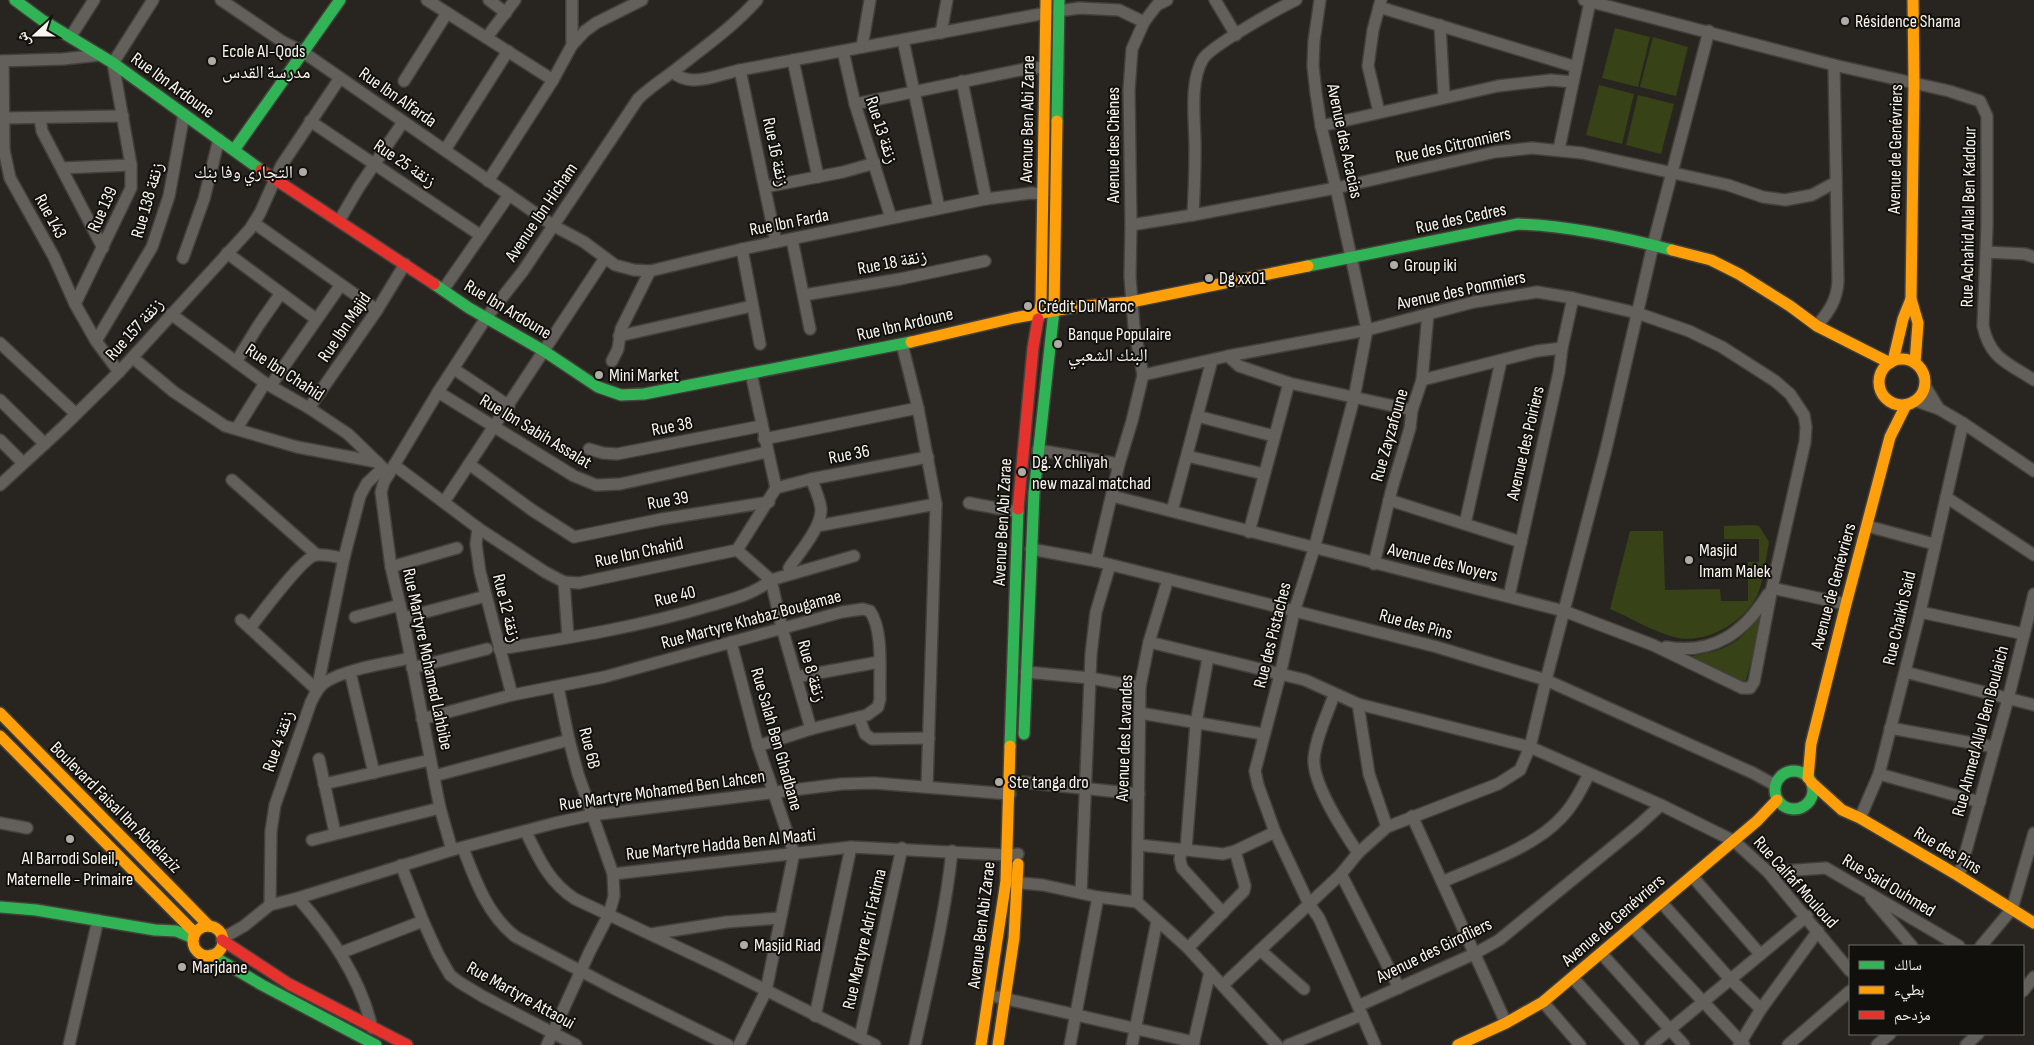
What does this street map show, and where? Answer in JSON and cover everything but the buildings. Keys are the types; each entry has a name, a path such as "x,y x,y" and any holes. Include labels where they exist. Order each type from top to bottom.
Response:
{"street":[{"name":"Rue Ibn Ardoune","path":"14,0 113,63 274,180 486,318 544,350 598,387 621,394 644,394 902,344 1005,320 1054,312"},
{"path":"71,36 94,0"},
{"path":"113,63 154,0"},
{"name":"Rue Ibn Alfarda","path":"221,0 283,42 303,52 554,226"},
{"path":"234,150 338,4 325,0"},
{"path":"426,0 553,80"},
{"path":"489,0 506,13"},
{"path":"487,38 515,0"},
{"path":"572,0 572,45"},
{"path":"488,181 553,80 572,45 585,31 596,23 642,0"},
{"name":"Avenue Ibn Hicham","path":"386,468 454,369 486,318 523,271 554,226 638,99 648,89 673,72 733,24 757,0"},
{"path":"862,47 870,0"},
{"path":"941,33 947,0"},
{"name":"Avenue Ben Abi Zarae","path":"998,1045 1014,938 1010,794 1018,512 1033,348 1039,314 1046,0"},
{"name":"Avenue des Chênes","path":"1143,375 1131,302 1130,277 1132,225 1130,189 1131,64 1132,49 1144,22 1157,5 1167,0"},
{"path":"1216,0 1236,35"},
{"path":"1193,215 1195,86 1198,70 1204,57 1281,7 1296,0"},
{"name":"Avenue des Acacias","path":"1320,0 1314,41 1313,66 1321,126 1352,258"},
{"name":"Avenue de Genévriers","path":"1913,0 1914,84 1911,299 1918,323 1916,364"},
{"path":"1559,149 1587,1"},
{"name":"Rue Achahid Allal Ben Kaddour","path":"1587,1 1709,31 1834,65 1949,91 1980,101 1986,111 1986,252 1983,326 1986,339 1997,356 2034,380"},
{"path":"1378,112 1368,66 1369,51 1380,3 1440,25 1576,67"},
{"path":"1059,5 1119,10 1144,22"},
{"name":"Avenue Ben Abi Zarae","path":"1023,747 1034,493 1054,312 1059,5"},
{"path":"404,81 447,13"},
{"path":"673,72 681,78 692,80 1046,13"},
{"path":"1440,25 1444,97"},
{"path":"1223,985 1341,874 1358,853 1388,827 1504,781 1520,770 1530,746 1606,449 1653,245 1709,31"},
{"path":"903,40 939,208"},
{"path":"445,150 508,51"},
{"name":"Rue 13 زنقة","path":"843,51 855,104 891,218"},
{"path":"2,61 63,59 101,55"},
{"path":"793,60 818,177"},
{"name":"Rue 143","path":"2,61 4,177 54,257 75,304 96,341 119,372"},
{"name":"Rue 139","path":"75,304 131,188 131,165 113,63"},
{"path":"1817,326 1833,306 1837,294 1834,65"},
{"path":"855,104 1025,69 1045,67"},
{"name":"Rue 16 زنقة","path":"740,70 776,242"},
{"name":"Rue 157 زنقة","path":"0,485 133,358 254,223 274,180 340,78"},
{"path":"1321,126 1498,86 1551,80 1573,82"},
{"path":"962,82 986,199"},
{"name":"Rue 138 زنقة","path":"96,341 152,247 169,196 184,114"},
{"path":"4,118 123,116"},
{"path":"40,118 42,131 103,248"},
{"name":"Rue 25 زنقة","path":"310,122 480,235"},
{"path":"339,221 359,187 404,122"},
{"path":"183,258 204,199 219,139"},
{"name":"Rue des Citronniers","path":"1132,225 1336,188 1495,152 1532,148 1559,149 1728,185 1763,197 1785,200 1812,195 1836,182"},
{"path":"766,187 875,163"},
{"path":"62,168 131,165"},
{"name":"Rue Ibn Farda","path":"554,226 584,242 605,258 626,268 650,271 742,249 939,208 986,199 1031,193 1043,194"},
{"path":"443,290 509,195"},
{"path":"254,223 340,286 377,310"},
{"name":"Rue des Cedres","path":"1054,312 1075,307 1131,302 1518,224 1547,225 1653,245 1718,263 1740,274 1783,301 1817,326 1853,346 1891,362"},
{"path":"792,239 810,329"},
{"path":"742,249 760,344"},
{"path":"1986,252 2025,254 2034,257"},
{"path":"227,253 316,320"},
{"path":"444,502 605,258"},
{"name":"Rue des Pistaches","path":"1352,258 1356,286 1367,330 1354,398 1314,549 1294,612 1255,771 1274,832 1309,904 1319,918 1375,1045"},
{"name":"Rue 18 زنقة","path":"804,296 885,282 985,261"},
{"name":"Rue Ibn Majid","path":"309,408 377,310 405,264"},
{"path":"612,361 618,348 619,336 650,271"},
{"path":"231,427 268,384 340,286"},
{"name":"Avenue des Pommiers","path":"1143,375 1228,356 1367,330 1474,302 1537,292 1573,298 1637,313 1689,332 1722,348 1775,381 1790,394 1804,415 1806,427 1805,442 1772,588 1754,682"},
{"path":"236,362 258,326 281,294"},
{"name":"Avenue des Poiriers","path":"1509,596 1559,372 1562,348 1573,298"},
{"name":"Avenue de Genévriers","path":"1891,362 1903,319 1911,299"},
{"path":"619,336 752,306"},
{"name":"Rue Ibn Chahid","path":"171,314 268,384 348,434 386,468 444,502 478,528 545,572 564,582 579,582 737,550"},
{"name":"Rue Zayzafoune","path":"1374,564 1389,500 1410,428 1412,410 1422,380 1428,314"},
{"path":"0,343 76,414"},
{"path":"902,344 918,408 936,504 927,787"},
{"name":"Rue des Cedres","path":"1853,346 1880,377"},
{"path":"1422,380 1536,351 1562,348"},
{"path":"1228,356 1238,366 1289,383 1412,410"},
{"name":"Rue Ibn Chahid","path":"133,358 174,392 231,427 297,447 386,468"},
{"path":"1911,403 1920,397 1925,386 1922,370 1916,364 1901,359 1891,362 1882,370 1879,388 1885,398 1891,403 1911,403 1938,409 1963,423 2034,471"},
{"path":"1172,510 1212,360"},
{"path":"1465,524 1501,361"},
{"path":"454,369 509,406"},
{"path":"751,373 776,488 769,502 737,550 771,580"},
{"path":"1096,560 1143,375"},
{"path":"1249,532 1289,383"},
{"path":"1925,386 1938,409"},
{"name":"Rue Ibn Sabih Assalat","path":"438,392 581,480 596,485 620,484 767,452"},
{"name":"Avenue de Genévriers","path":"1885,398 1890,437"},
{"path":"0,400 45,444"},
{"name":"Avenue de Genévriers","path":"1810,780 1811,744 1890,437 1911,403"},
{"path":"764,439 918,408"},
{"path":"1197,416 1274,436"},
{"name":"Rue Chaikh Said","path":"1860,818 1879,774 1920,612 1963,423"},
{"name":"Rue 38","path":"589,448 602,453 617,454 762,426"},
{"path":"0,440 23,463"},
{"path":"1038,450 1119,464"},
{"path":"1187,456 1264,474"},
{"name":"Rue 36","path":"776,488 811,479 928,457"},
{"name":"Rue 39","path":"469,464 532,510 574,537 662,519 769,502"},
{"name":"Rue 4 زنقة","path":"270,905 271,831 275,805 311,702 317,690 344,558 360,496 367,483 386,468"},
{"name":"Rue Martyre Mohamed Lahbibe","path":"386,468 381,492 391,567 440,808 458,849 489,906 507,930 516,937 728,1045"},
{"path":"789,568 817,526 821,509 811,479"},
{"path":"232,480 317,555"},
{"name":"Avenue des Noyers","path":"1112,496 1172,510 1314,549 1564,611 1653,645 1742,688 1750,688 1754,682"},
{"path":"1946,497 2034,555"},
{"path":"1389,500 1521,542"},
{"path":"969,503 1018,512"},
{"path":"817,526 936,504"},
{"path":"1867,526 1934,544"},
{"name":"Rue 12 زنقة","path":"478,528 477,554 486,596 493,649 512,696"},
{"path":"391,567 457,548"},
{"name":"Rue des Pins","path":"1031,549 1096,560 1437,647 1546,680 1753,773 1775,785"},
{"path":"250,628 293,575 312,557 317,555 344,558"},
{"name":"Rue 40","path":"411,663 568,637 682,614 745,595 764,586 771,580 854,556"},
{"path":"1081,893 1090,678 1096,612 1110,564"},
{"name":"Avenue des Lavandes","path":"1137,902 1140,687 1149,642 1168,579"},
{"name":"Rue 8 زنقة","path":"771,580 782,628 811,729"},
{"path":"564,582 568,637"},
{"path":"1653,645 1684,650 1724,640 1737,632 1749,620 1772,588 1846,604"},
{"name":"Rue Ahmed Allal Ben Boulaich","path":"1959,876 2008,699 2034,594"},
{"path":"402,618 486,596"},
{"path":"355,617 400,605"},
{"name":"Rue Martyre Khabaz Bougamae","path":"422,719 512,696 558,687 842,612 867,610 873,616 877,626 880,699 878,707 872,713 811,729 758,746"},
{"path":"1920,612 2024,634"},
{"path":"241,620 317,690 326,681 350,672 411,663"},
{"name":"Rue Salah Ben Ghadbane","path":"731,642 758,746 794,853"},
{"name":"Rue Calfaf Mouloud","path":"1149,642 1208,658 1305,680 1334,695 1358,704 1530,746 1661,805 1734,841 1768,872 1849,970"},
{"path":"1208,658 1196,723 1183,849 1180,860 1182,868 1223,913"},
{"path":"796,677 879,662"},
{"path":"350,672 374,773"},
{"path":"1026,672 1090,678 1140,687"},
{"path":"1905,672 2034,705"},
{"name":"Rue 6B","path":"558,687 569,740 592,815 613,874"},
{"path":"1334,695 1316,746 1315,769 1317,778 1339,824 1358,853"},
{"path":"1358,704 1369,774 1388,827"},
{"name":"Boulevard Faisal Ibn Abdelaziz","path":"0,713 19,735 124,838 209,926"},
{"path":"1140,713 1263,734"},
{"path":"859,717 865,734 870,738 929,738"},
{"path":"1890,728 1994,747"},
{"path":"2,742 19,735"},
{"path":"434,776 569,740"},
{"name":"Boulevard Faisal Ibn Abdelaziz","path":"2,742 68,804 194,939"},
{"name":"Avenue de Genévriers","path":"1794,771 1811,744"},
{"path":"319,759 335,833"},
{"path":"324,784 430,760"},
{"path":"1794,771 1799,772 1810,780 1813,793 1809,803 1799,809 1786,808 1777,800 1775,785 1784,774 1794,771"},
{"path":"1442,882 1523,845 1544,833 1561,818 1578,796 1589,774"},
{"path":"1879,774 1980,802"},
{"path":"1020,800 1022,777 1086,788 1139,794"},
{"name":"Rue des Pins","path":"1810,780 1842,810"},
{"name":"Rue Martyre Mohamed Ben Lahcen","path":"270,905 458,849 592,815 772,792 859,784 927,787 1010,794"},
{"path":"68,804 76,792"},
{"name":"Avenue de Genévriers","path":"1458,1045 1506,1023 1543,1002 1734,841 1777,800"},
{"name":"Avenue des Girofliers","path":"1288,1045 1360,1010 1399,988 1474,954 1499,940 1661,805"},
{"name":"Rue des Pins","path":"1805,806 1842,810 1860,818 2034,923"},
{"path":"312,840 440,808"},
{"path":"1412,816 1506,1023"},
{"path":"0,823 27,828"},
{"name":"Avenue Ben Abi Zarae","path":"1012,855 1019,827"},
{"path":"526,832 551,878 575,899 651,934 875,1045"},
{"path":"1139,845 1223,854 1235,851 1274,832"},
{"path":"1982,945 2012,909 2034,833"},
{"path":"815,1016 850,847"},
{"name":"Rue Martyre Hadda Ben Al Maati","path":"547,1045 580,971 609,914 614,896 613,874 850,847 902,848 1012,855"},
{"name":"Rue Martyre Adri Fatima","path":"860,1037 902,848"},
{"path":"915,1045 939,933 952,851"},
{"path":"1188,948 1241,895 1245,886 1235,851"},
{"path":"739,1045 766,991 794,853"},
{"name":"Rue Martyre Attaoui","path":"401,865 423,922 444,965 458,982 576,1045"},
{"name":"Rue Said Ouhmed","path":"1768,872 1826,868 1957,945"},
{"path":"1341,874 1399,988"},
{"path":"1692,876 1760,954"},
{"path":"1012,882 1081,893 1098,898 1137,902 1188,948 1277,1045"},
{"name":"Avenue Ben Abi Zarae","path":"981,1045 1012,882"},
{"path":"1864,890 1911,945"},
{"path":"298,898 316,918 340,953 361,993 372,1028"},
{"path":"1070,1045 1098,898"},
{"path":"1661,902 1730,979 1761,1009"},
{"path":"222,938 244,926 270,905"},
{"path":"0,907 36,910 155,930 169,939 194,939"},
{"path":"1651,1045 1806,916"},
{"path":"651,934 727,922 780,918"},
{"path":"69,1045 98,920"},
{"path":"1132,1045 1157,921"},
{"path":"340,953 423,922"},
{"path":"194,939 203,926 214,928 222,938 245,958 278,978 407,1045"},
{"path":"1634,927 1741,1044 1761,1009 1818,931"},
{"path":"211,955 220,949 222,938"},
{"path":"194,939 205,955 211,955 359,1041 376,1045"},
{"path":"1260,950 1304,989"},
{"path":"1601,953 1684,1045"},
{"path":"990,995 1136,1028 1194,1044 1210,972"},
{"path":"2027,991 2034,977"},
{"path":"1573,978 1633,1045"},
{"path":"1788,1045 1849,992"},
{"path":"1543,1002 1580,1045"},
{"path":"1877,1045 1889,1035"}],"green space":[{"path":"1615,28 1650,37 1638,87 1602,78"},
{"path":"1653,37 1688,47 1676,96 1640,87"},
{"path":"1599,85 1634,94 1622,144 1586,135"},
{"path":"1638,95 1674,104 1661,154 1626,145"},
{"path":"1724,526 1759,526 1769,542 1761,585 1753,602 1745,612 1724,629 1699,638 1686,639 1674,637 1610,609 1630,531 1663,531 1665,590 1720,589 1721,601 1748,601 1748,562 1759,562 1759,539 1724,539"},
{"path":"1759,615 1763,615 1746,680 1743,682 1690,659 1691,656 1713,652 1731,644 1745,633"}],"traffic: fast":[{"path":"15,0 42,20 113,63 261,170"},
{"path":"234,150 340,0"},
{"path":"1057,121 1059,0"},
{"path":"1308,266 1518,224 1596,233 1672,250"},
{"path":"434,284 469,308 544,351 598,387 621,395 644,394 911,342"},
{"path":"1024,734 1034,493 1054,310"},
{"path":"1010,746 1018,509"},
{"path":"1794,771 1808,776 1813,790 1808,804 1794,809 1780,804 1775,790 1780,776 1794,771"},
{"path":"0,907 36,910 155,930 176,931 193,938"},
{"path":"211,955 262,985 376,1045"}],"traffic: slow":[{"path":"1038,319 1041,303 1046,0"},
{"path":"1913,0 1914,84 1911,299 1918,323 1915,363"},
{"path":"1054,310 1057,121"},
{"path":"1672,250 1711,260 1739,274 1790,306 1817,326 1890,363"},
{"path":"911,342 1014,318 1075,307 1131,302 1308,266"},
{"path":"1893,361 1903,319 1911,299"},
{"path":"1897,359 1907,359 1921,369 1925,382 1921,395 1915,401 1907,405 1897,405 1883,395 1879,387 1879,377 1889,363 1897,359"},
{"path":"1808,778 1811,744 1846,604 1890,437 1906,405"},
{"path":"0,713 209,926"},
{"path":"0,736 195,933"},
{"path":"981,1045 1006,881 1010,746"},
{"path":"1811,782 1842,810 1860,818 1959,876 2034,923"},
{"path":"1458,1045 1506,1023 1543,1002 1757,821 1777,800"},
{"path":"998,1045 1014,938 1018,864"},
{"path":"208,926 218,931 223,941 218,951 208,956 198,951 193,941 198,931 208,926"}],"traffic: jam":[{"path":"261,170 434,284"},
{"path":"1018,509 1033,348 1038,319"},
{"path":"222,940 289,984 407,1045"}],"place":[{"name":"Résidence Shama","path":"1845,21"},
{"name":"Ecole Al-Qods مدرسة القدس","path":"212,61"},
{"name":"التجاري وفا بنك","path":"303,172"},
{"name":"Group iki","path":"1394,265"},
{"name":"Dg xx01","path":"1209,278"},
{"name":"Crédit Du Maroc","path":"1028,306"},
{"name":"Banque Populaire البنك الشعبي","path":"1058,344"},
{"name":"Mini Market","path":"599,375"},
{"name":"Dg. X chliyah new mazal matchad","path":"1022,472"},
{"name":"Masjid Imam Malek","path":"1689,560"},
{"name":"Ste tanga dro","path":"999,782"},
{"name":"Al Barrodi Soleil, Maternelle - Primaire","path":"70,839"},
{"name":"Masjid Riad","path":"744,945"},
{"name":"Marjdane","path":"182,967"}]}
